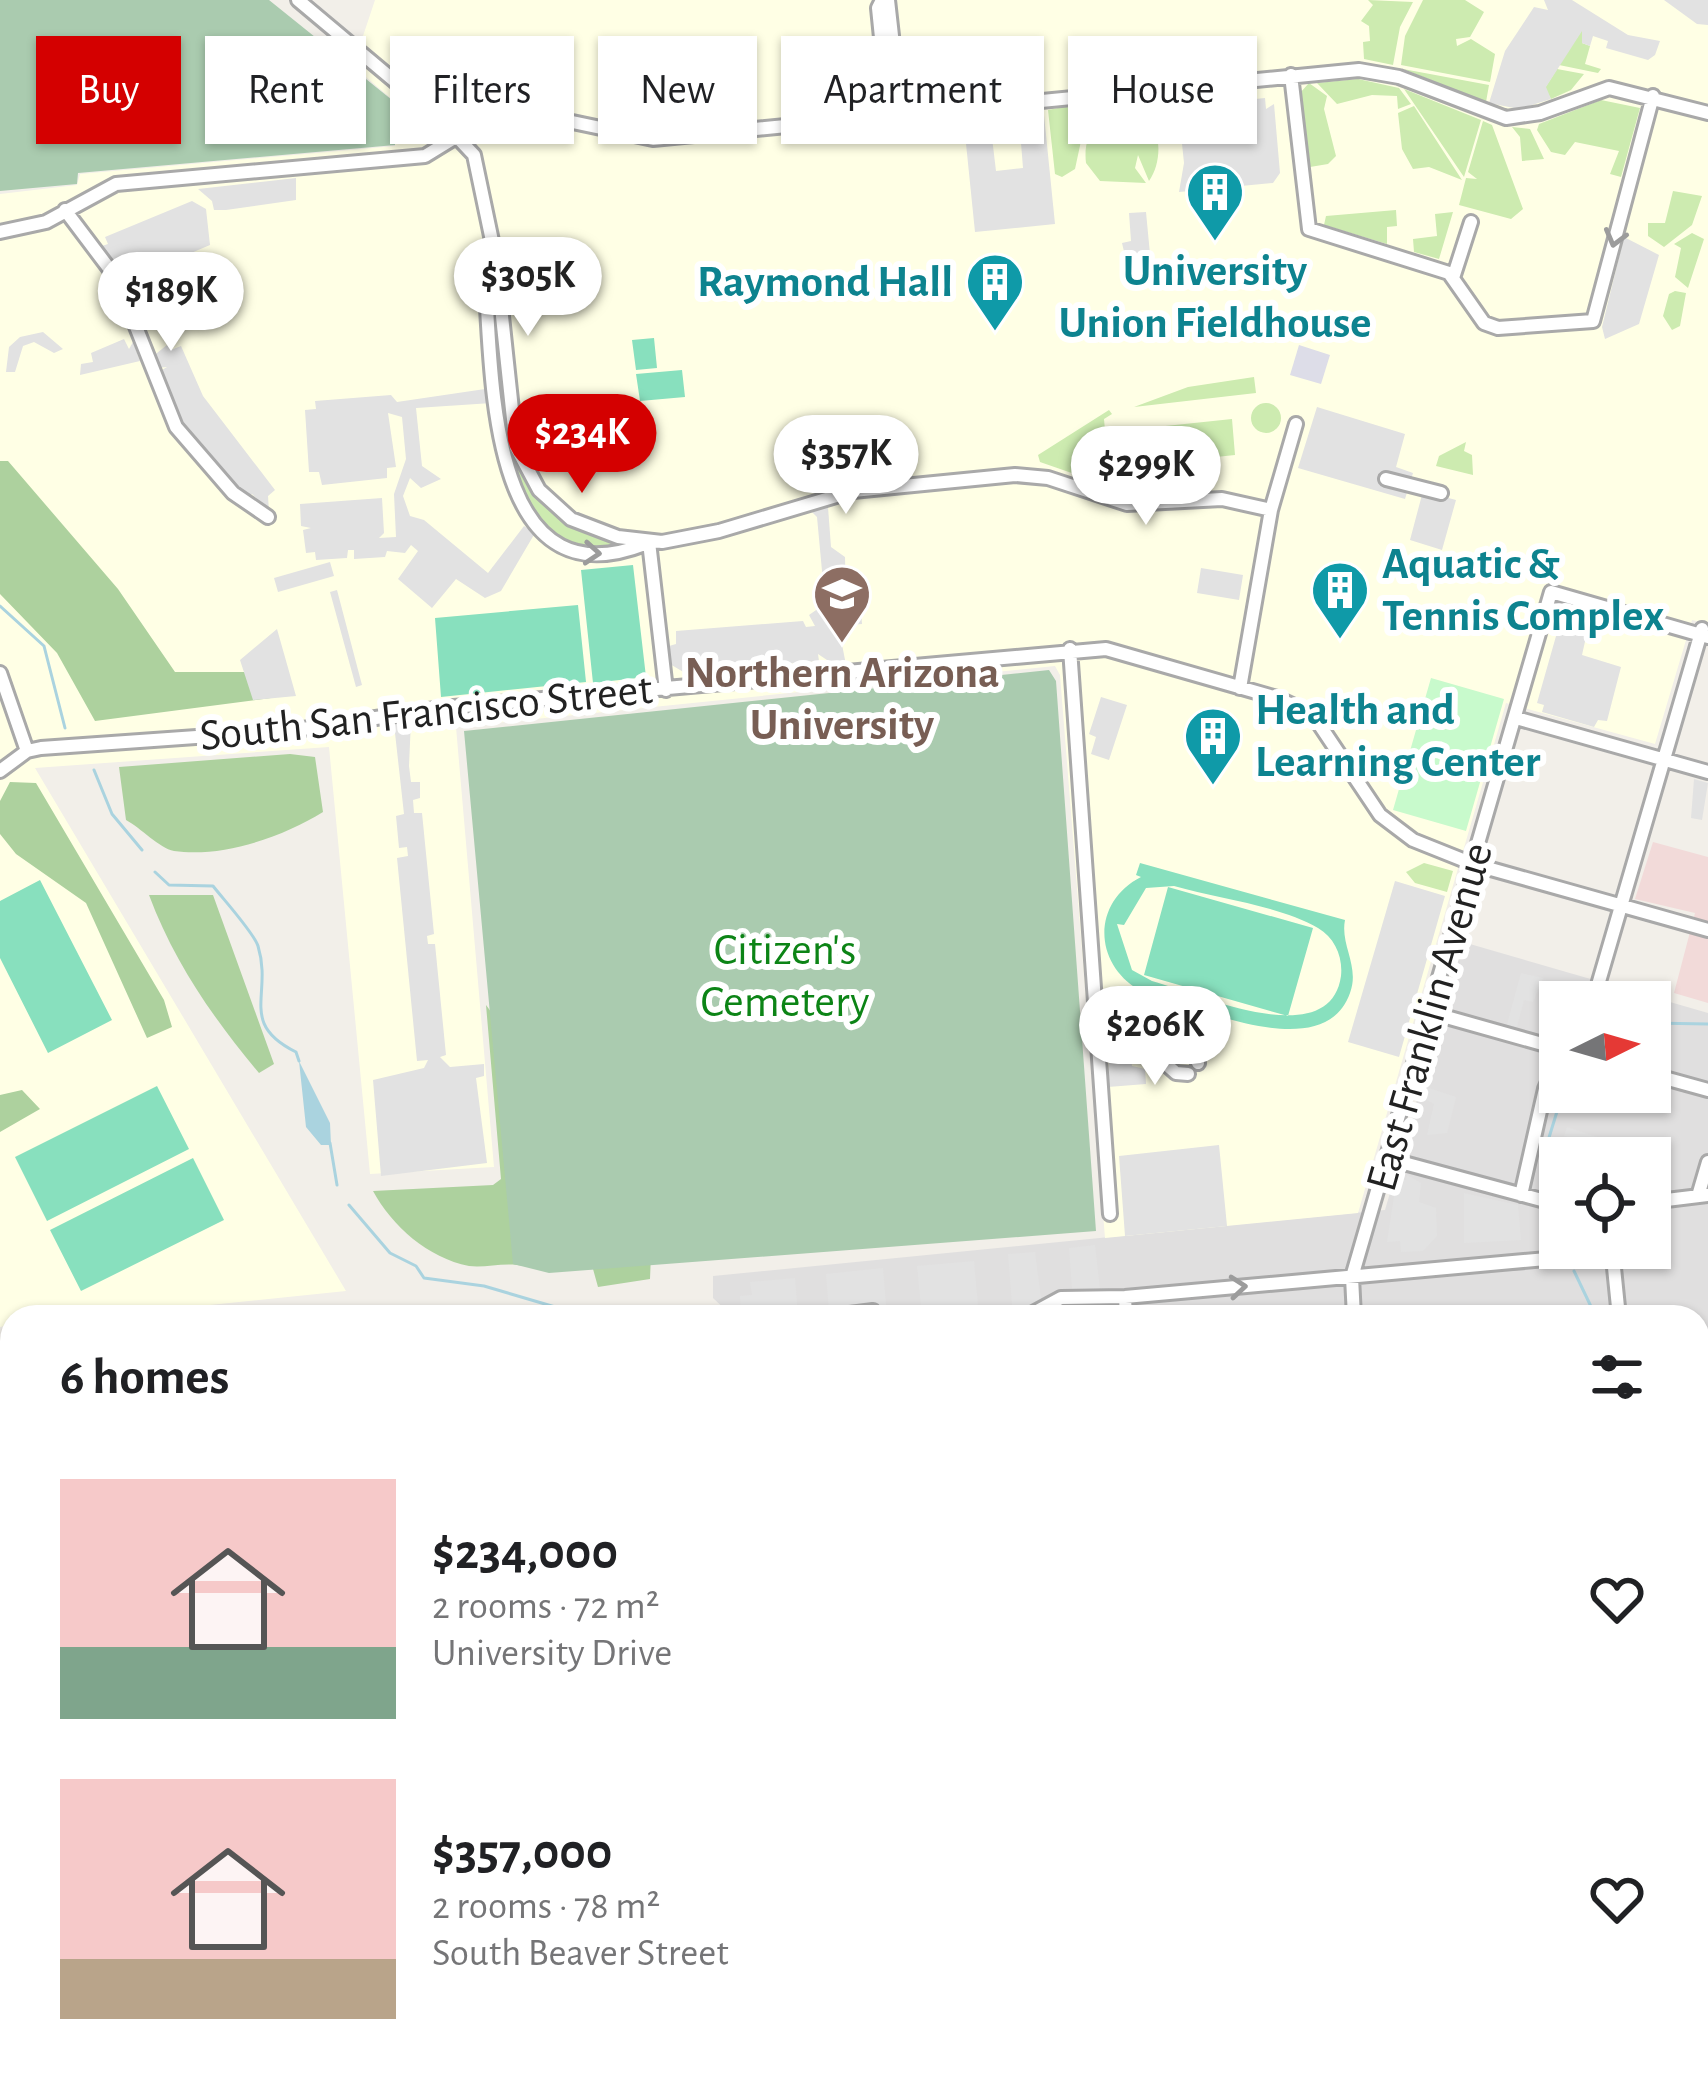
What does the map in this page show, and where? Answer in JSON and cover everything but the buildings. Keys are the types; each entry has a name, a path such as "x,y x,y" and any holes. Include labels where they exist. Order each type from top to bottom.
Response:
{"street":[{"path":"298,0 390,79"},
{"path":"885,0 888,36"},
{"path":"1044,101 1291,75 1380,73 1506,118 1540,113 1609,88 1708,113"},
{"path":"1291,75 1304,223 1314,232 1453,278 1491,327 1593,321 1633,155 1653,96"},
{"path":"574,123 646,139 781,127"},
{"path":"0,232 46,222 116,184 398,161 425,156 445,144"},
{"path":"464,144 474,155 481,175 490,251 496,260 511,415 525,471 571,519 593,530 649,542"},
{"path":"65,210 117,280 176,427 233,494 268,518"},
{"path":"1453,278 1471,222"},
{"path":"490,251 484,260 502,455 514,491 533,524 575,553 622,553 649,542 719,531 853,491 1015,476 1048,478 1127,504 1222,499 1271,510"},
{"path":"1240,688 1271,510 1296,424"},
{"path":"1386,478 1441,494"},
{"path":"649,542 666,690"},
{"name":"East Franklin Avenue","path":"1353,1305 1352,1277 1551,592 1704,633"},
{"path":"1599,981 1704,633"},
{"path":"1070,649 1110,1214"},
{"name":"South San Francisco Street","path":"27,751 296,730 442,708 1106,649 1313,715 1386,821 1412,840 1473,864 1708,930"},
{"path":"0,673 27,751 0,771"},
{"path":"1516,718 1708,772"},
{"path":"1095,1011 1126,1043"},
{"path":"1432,1013 1539,1046"},
{"path":"1097,1043 1126,1043 1154,1053 1176,1073 1193,1068 1191,1044 1154,1053"},
{"path":"1167,1065 1171,1046"},
{"path":"1671,1080 1708,1090"},
{"path":"1522,1195 1540,1113"},
{"path":"1389,1160 1539,1199"},
{"path":"1671,1199 1703,1195 1708,1162"},
{"path":"1048,1305 1061,1298 1125,1298 1539,1258"},
{"path":"1615,1269 1618,1305"},
{"path":"1125,1298 1125,1305"}],"shaded area":[{"name":"Northern Arizona University","path":"375,0 1708,0 1708,624 1692,620 1655,744 1506,703 1358,1213 1105,1238 1060,675 1055,666 456,727 494,1167 370,1174 329,747 35,768 346,1291 210,1305 0,1305 0,194 77,185 80,174 395,144 574,144 574,36 390,36 390,97 366,77 363,36"},
{"path":"1544,0 1572,0 1628,35 1660,41 1655,55 1648,60 1606,48 1608,41 1593,36 1590,46 1582,43 1582,31 1546,87 1551,99 1519,109 1489,103 1505,51 1534,7 1548,10"},
{"path":"1664,0 1708,0 1708,25 1697,24"},
{"path":"1265,98 1266,109 1274,104 1280,173 1273,183 1179,192 1182,144 1257,144 1257,99"},
{"path":"1044,115 1055,224 975,232 966,144 993,144 996,171 1023,168 1021,144 1044,144"},
{"path":"296,178 296,200 226,210 214,210 212,201 198,189"},
{"path":"192,201 206,209 210,245 184,256 194,285 174,292 177,301 146,312 133,287 144,282 140,273 123,280 99,247 108,244 105,237"},
{"path":"1146,212 1152,275 1130,277 1122,243 1131,241 1129,213"},
{"path":"1624,237 1659,255 1639,324 1605,339 1602,327"},
{"path":"43,332 63,349 54,353 34,342 23,346 15,372 6,372 9,347 20,337"},
{"path":"124,339 129,349 133,342 140,361 80,375 81,364 93,362 91,353"},
{"path":"167,345 171,350 181,346 203,396 275,490 268,496 269,511 252,494 247,498 181,421 162,370 167,367 157,368 152,357"},
{"path":"1299,345 1330,355 1321,384 1290,375"},
{"path":"490,383 492,403 416,408 422,466 441,479 421,488 410,478 403,496 410,516 424,520 488,573 524,526 535,533 501,591 485,598 456,579 432,608 398,579 418,551 411,545 405,553 387,551 385,557 354,559 354,550 348,550 347,558 316,560 315,552 306,553 303,530 311,528 301,526 300,504 382,498 384,533 379,538 396,537 394,494 406,459 402,417 388,413 396,467 387,468 387,478 322,485 319,472 309,472 305,410 316,409 315,401 391,395 397,402 485,389"},
{"path":"1317,407 1405,434 1396,467 1413,473 1405,499 1298,468"},
{"path":"1423,491 1456,500 1442,550 1410,540"},
{"path":"828,507 831,547 845,557 846,600 860,600 862,624 847,625 840,634 846,665 824,668 827,660 818,654 819,661 685,673 670,664 669,646 676,644 676,631 803,621 806,627 815,626 809,615 819,608 826,614 817,517 812,512"},
{"path":"330,562 334,576 278,592 274,578"},
{"path":"1201,568 1243,575 1239,600 1197,593"},
{"path":"337,590 362,685 356,687 330,592"},
{"path":"1562,615 1590,619 1582,655 1621,667 1607,721 1598,720 1594,727 1542,712 1544,705 1537,703"},
{"path":"277,629 296,696 253,700 240,660"},
{"path":"1101,697 1127,705 1109,760 1091,754 1096,737 1089,734"},
{"path":"411,720 409,766 411,782 420,782 414,813 422,813 434,934 427,936 428,944 435,944 446,1055 440,1057 450,1067 484,1064 484,1076 476,1078 487,1163 381,1176 373,1080 424,1068 428,1060 417,1061 397,858 408,856 407,847 399,848 396,816 404,814 395,733 387,724"},
{"path":"1694,779 1708,783 1702,820 1691,818"},
{"path":"1653,842 1708,857 1708,1003 1674,993 1695,913 1635,899"},
{"path":"1395,881 1445,896 1399,1057 1348,1042"},
{"path":"1463,942 1598,981 1539,981 1539,1113 1671,1113 1671,1002 1708,1013 1708,1305 720,1305 713,1298 713,1276 1385,1210"},
{"path":"1521,973 1543,978 1533,1002 1524,1000 1516,1030 1506,1028"},
{"path":"1131,1059 1132,1066 1145,1069 1146,1084 1108,1087 1109,1060"},
{"path":"1423,1086 1456,1097 1447,1133 1427,1135 1434,1104 1420,1096"},
{"path":"1567,1127 1597,1137 1567,1137"},
{"path":"1219,1145 1227,1226 1125,1236 1119,1156"},
{"path":"1407,1175 1421,1183 1419,1202 1436,1208 1437,1236 1423,1251 1401,1252 1400,1241 1387,1242 1397,1177 1406,1180"},
{"path":"1464,1193 1518,1205 1521,1240 1464,1243"},
{"path":"1095,1245 1100,1289 1092,1291 1111,1288 1114,1303 1012,1305 1008,1254 1035,1252 1041,1298 1072,1289 1069,1248"},
{"path":"974,1261 978,1305 921,1305 917,1266"},
{"path":"883,1268 886,1305 829,1305 826,1274"},
{"path":"795,1278 797,1305 740,1305 740,1296 752,1295 750,1282"}],"green space":[{"path":"0,0 269,0 314,36 205,36 205,144 366,144 366,79 390,98 390,144 395,145 78,173 77,184 0,191"},
{"path":"1368,0 1413,2 1400,27 1393,65 1364,59 1369,26 1361,21 1373,5"},
{"path":"1423,0 1465,0 1484,12 1470,37 1456,39 1457,46 1471,39 1495,54 1490,82 1401,65 1405,36"},
{"path":"1582,30 1582,43 1590,46 1585,64 1601,69 1598,73 1559,65"},
{"path":"1403,69 1489,85 1486,102"},
{"path":"1557,69 1584,74 1571,90 1551,99 1545,88"},
{"path":"1358,79 1399,88 1411,104 1398,109 1397,96 1372,95 1337,104 1317,83"},
{"path":"1309,83 1327,96 1324,109 1336,156 1328,164 1310,167 1300,93"},
{"path":"1404,89 1481,120 1464,177"},
{"path":"1601,100 1640,108 1621,177 1610,174 1619,151 1575,142 1565,155 1551,152 1537,130 1539,124"},
{"path":"1414,106 1462,180 1429,167 1413,169 1402,149 1398,113"},
{"path":"1068,107 1068,144 1080,144 1075,169 1062,177 1055,174 1048,110"},
{"path":"1483,121 1492,125 1523,209 1511,219 1459,205 1466,178 1477,179 1468,172"},
{"path":"1512,127 1530,129 1544,159 1522,161 1520,137"},
{"path":"1087,144 1158,144 1149,181 1138,155 1135,168 1146,183 1100,181 1086,163"},
{"path":"1673,191 1702,196 1692,225 1664,247 1648,236 1648,223 1665,223"},
{"path":"1396,210 1397,226 1387,227 1387,244 1324,225 1326,216"},
{"path":"1453,212 1439,259 1414,252 1413,239 1437,236 1435,214"},
{"path":"1692,233 1704,239 1688,288 1675,277 1681,248 1674,244"},
{"path":"1686,293 1680,326 1672,330 1663,316 1669,294"},
{"path":"654,338 657,368 636,370 632,340"},
{"path":"682,370 685,397 640,401 636,374"},
{"path":"1254,377 1256,393 1134,407 1188,387"},
{"path":"1266,403 1277,407 1281,418 1277,429 1266,433 1255,429 1251,418 1255,407"},
{"path":"1109,410 1112,414 1104,419 1108,464 1103,468 1112,487 1040,462 1038,455"},
{"path":"1232,419 1235,455 1140,465 1138,452 1155,457 1165,446 1161,434 1147,436 1148,446 1139,447 1137,429"},
{"path":"1466,442 1464,451 1472,455 1473,475 1436,466 1439,456"},
{"path":"513,453 530,486 554,512 584,530 620,542 619,547 575,544 545,526 524,495 508,455"},
{"path":"0,461 8,461 118,589 175,672 249,672 271,698 95,721 57,653 0,594"},
{"path":"633,565 646,677 593,683 581,570"},
{"path":"578,605 586,682 441,697 435,618"},
{"name":"Citizen's Cemetery","path":"1049,670 1056,681 1096,1231 549,1273 513,1264 464,731"},
{"path":"1431,678 1504,699 1466,831 1393,810"},
{"path":"290,754 315,757 323,812 290,830 232,848 174,851 126,820 119,767"},
{"path":"10,782 36,783 164,1000 172,1027 147,1038 86,903 16,854 0,834 0,801"},
{"path":"1140,863 1345,920 1353,974 1350,993 1336,1015 1314,1026 1286,1029 1222,1017 1139,990 1113,964 1104,933 1114,901 1141,877 1136,875","holes":["1174,886 1285,914 1324,932 1341,962 1332,999 1313,1012 1260,1013 1152,981 1132,970 1117,924 1124,925 1146,888"]},
{"path":"1424,863 1453,871 1447,892 1415,883 1406,872"},
{"path":"40,880 112,1020 48,1053 0,958 0,901"},
{"path":"1168,887 1313,928 1288,1016 1144,975"},
{"path":"149,895 213,895 274,1064 259,1073 226,1031 196,989"},
{"path":"486,1005 652,1230 650,1279 598,1287 593,1269 454,1262 413,1239 373,1191 493,1185 501,1179"},
{"path":"157,1086 189,1149 47,1221 15,1157"},
{"path":"22,1090 40,1109 0,1132 0,1095"},
{"path":"193,1158 224,1220 81,1291 50,1230"}],"water":[{"path":"299,1061 330,1123 331,1145 321,1145 306,1127"}],"waterway":[{"path":"0,606 44,646 65,728"},
{"path":"94,770 112,814 142,850"},
{"path":"155,872 169,885 213,886 245,925 262,963 262,1019 278,1041 296,1052 299,1061"},
{"path":"1671,1023 1708,1024"},
{"path":"1549,1137 1557,1113"},
{"path":"330,1143 337,1185"},
{"path":"349,1205 390,1253 416,1266 424,1278 484,1286 548,1305"},
{"path":"1574,1271 1590,1305"}],"place":[{"name":"University Union Fieldhouse","path":"1215,243"},
{"name":"Raymond Hall","path":"995,333"},
{"name":"Aquatic & Tennis Complex","path":"1340,641"},
{"name":"Northern Arizona University","path":"842,645"},
{"name":"Health and Learning Center","path":"1213,787"}]}
